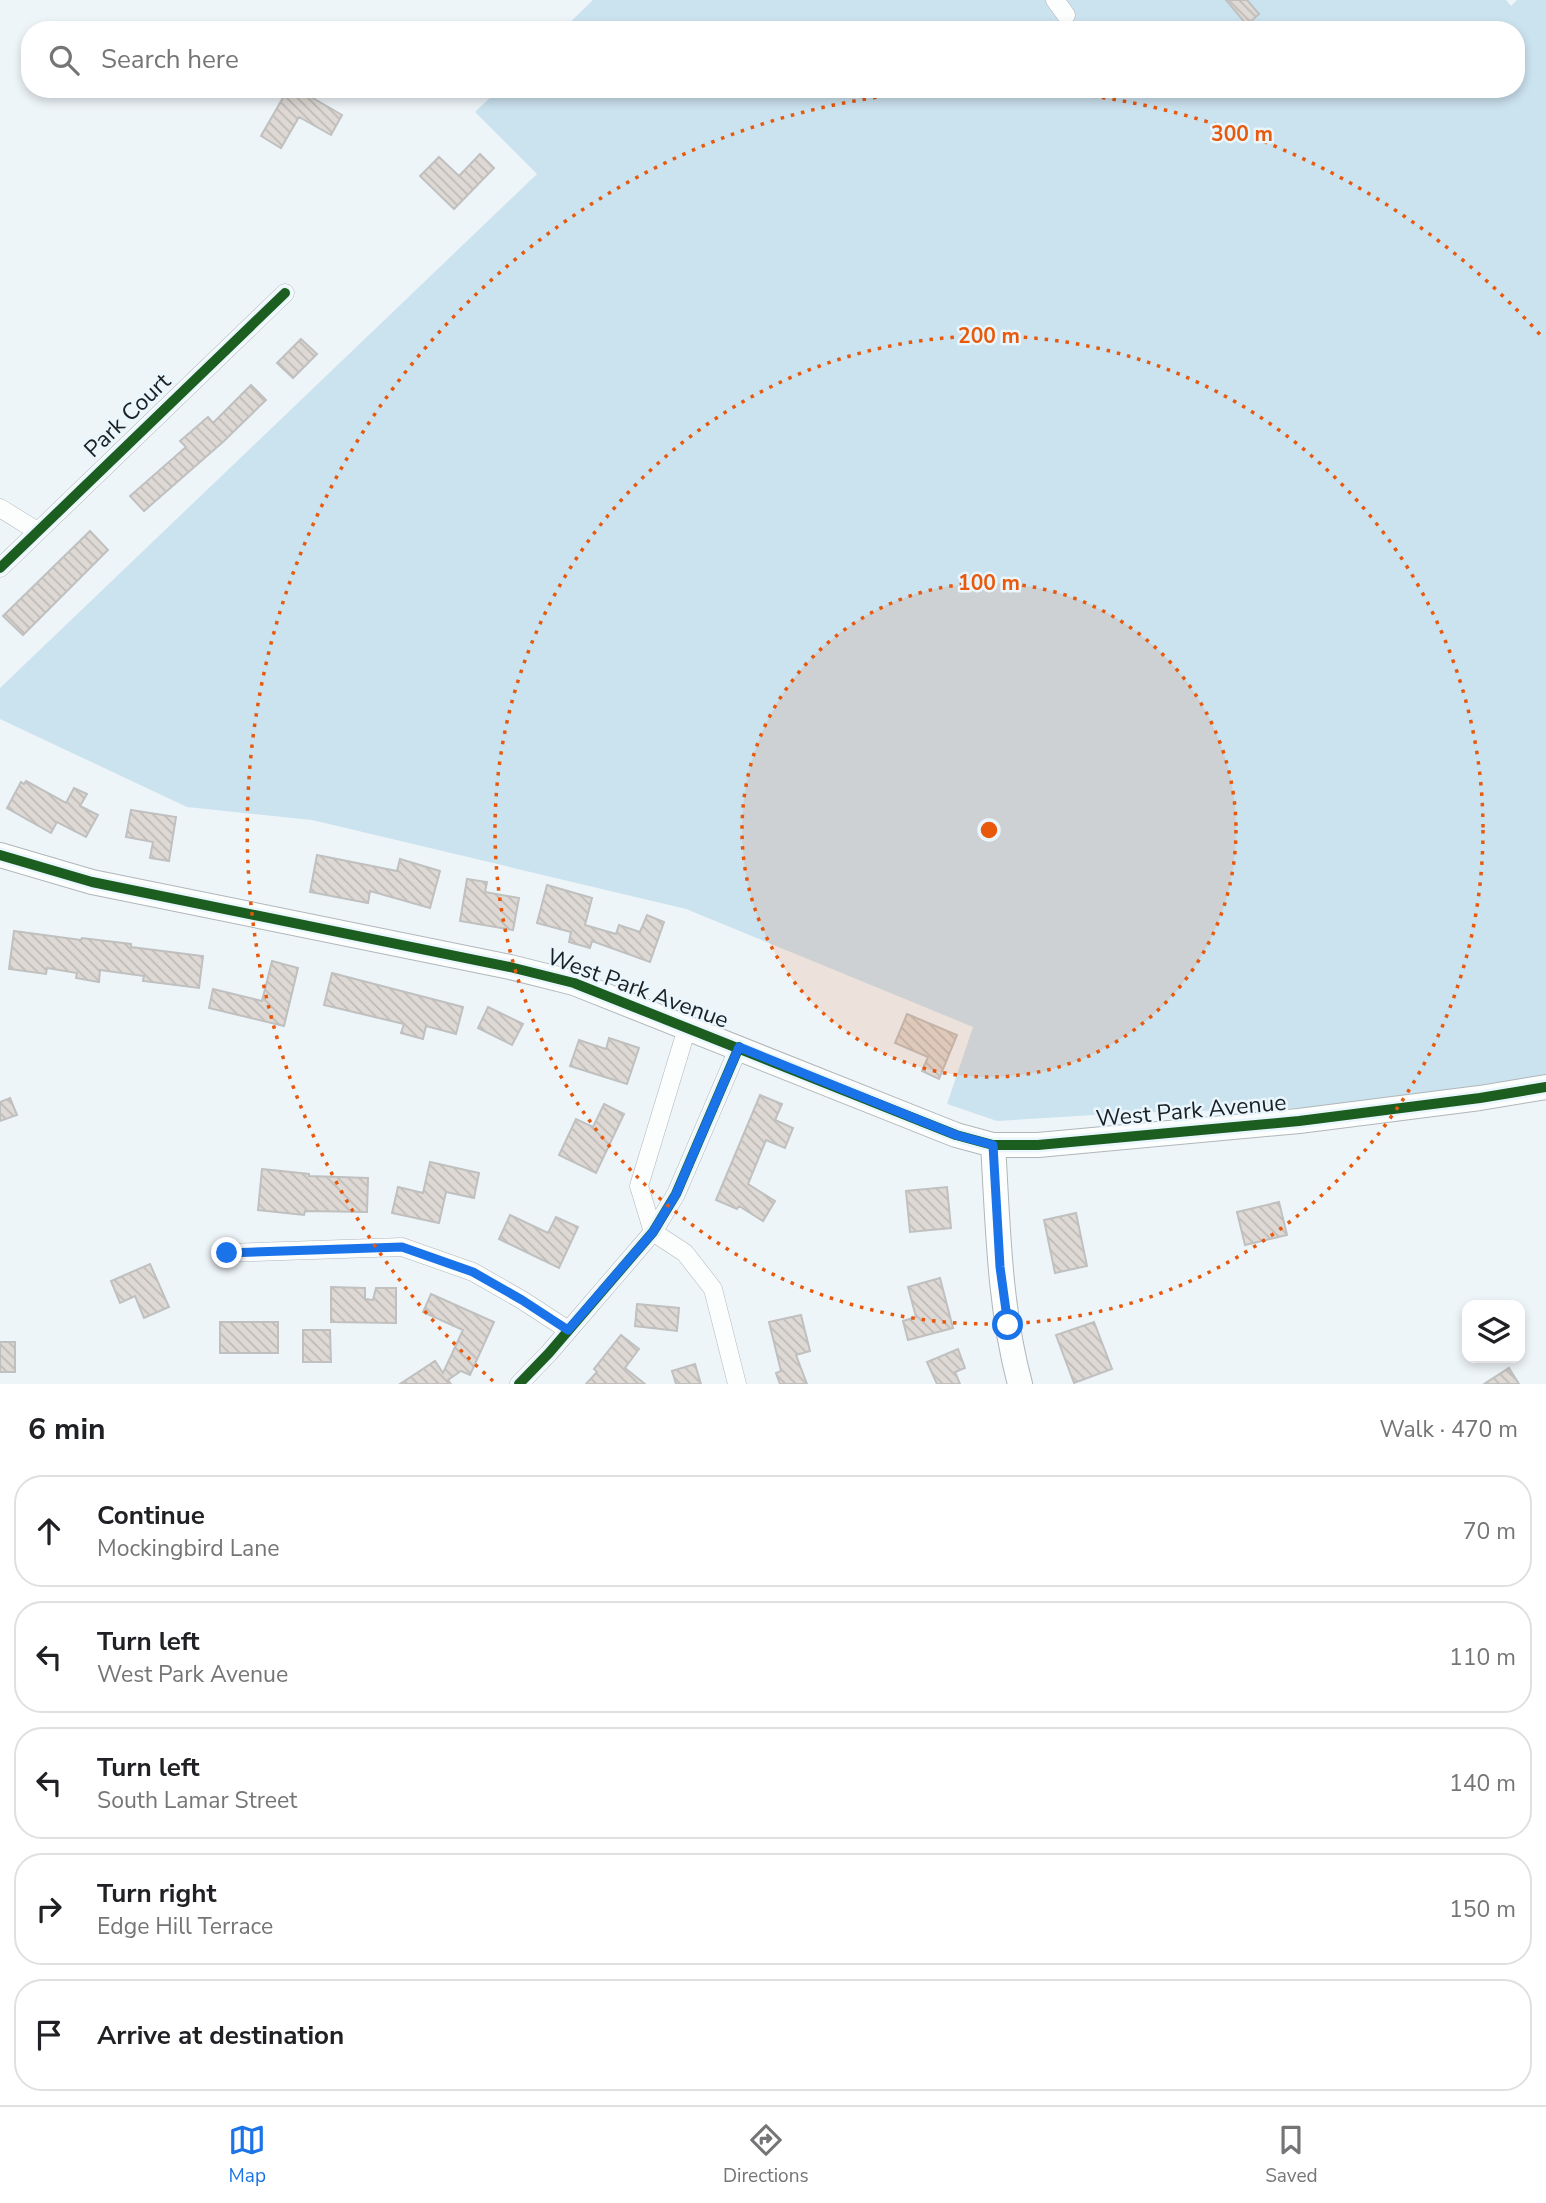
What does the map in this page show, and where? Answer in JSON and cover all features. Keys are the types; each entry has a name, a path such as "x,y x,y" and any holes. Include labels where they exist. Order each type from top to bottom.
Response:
{"street":[{"path":"1055,0 1066,15"},
{"name":"Park Court","path":"0,568 285,293"},
{"path":"0,508 37,531"},
{"name":"West Park Avenue","path":"0,855 92,882 510,967 574,983 956,1135 993,1145 1038,1145 1299,1121 1546,1087"},
{"path":"687,1028 639,1186 653,1232 685,1253 713,1289 737,1384"},
{"path":"519,1384 653,1232 676,1194 739,1047"},
{"path":"993,1145 1000,1267 1020,1384"},
{"path":"227,1253 402,1247 473,1272 568,1330"}],"shaded area":[{"path":"593,0 1506,0 1511,6 1517,0 1546,0 1546,1077 1386,1106 1126,1113 997,1121 947,1104 973,1027 686,909 312,820 187,807 0,719 0,688 537,174 475,112 490,98 1525,98 1525,21 571,21"}],"building":[{"path":"1226,0 1247,0 1259,14 1251,21 1244,21"},
{"path":"283,98 313,98 342,115 331,135 299,117 281,148 261,136"},
{"path":"480,154 494,168 454,209 420,176 439,157 459,176"},
{"path":"301,339 317,354 293,378 277,363"},
{"path":"251,385 266,400 144,511 130,496 186,447 180,441 208,417 213,423"},
{"path":"90,531 108,550 23,635 3,616"},
{"path":"26,781 66,803 74,788 87,794 80,806 98,815 86,837 57,822 51,833 7,808 21,782 24,784"},
{"path":"131,810 176,817 169,861 150,858 153,842 126,837"},
{"path":"317,855 397,871 400,859 440,871 430,908 370,891 368,903 310,892"},
{"path":"467,879 487,882 485,892 519,898 513,930 460,921"},
{"path":"547,885 592,898 585,925 616,934 619,925 640,932 647,915 664,922 650,962 592,941 590,948 569,942 571,932 537,923"},
{"path":"14,931 131,944 131,947 203,956 199,988 143,981 144,976 100,970 99,982 76,978 77,973 47,968 46,974 9,969"},
{"path":"272,961 298,968 284,1026 209,1008 213,989 262,1001"},
{"path":"332,973 463,1007 456,1034 426,1026 423,1039 401,1033 404,1024 324,1005"},
{"path":"488,1007 523,1024 512,1045 478,1028"},
{"path":"907,1014 957,1035 939,1079 922,1071 928,1057 895,1043"},
{"path":"609,1038 639,1048 627,1084 570,1066 579,1040 606,1049"},
{"path":"760,1095 782,1104 775,1120 793,1128 785,1148 766,1140 748,1184 775,1201 763,1221 739,1206 737,1209 716,1200"},
{"path":"10,1098 17,1115 0,1121 0,1102"},
{"path":"604,1104 624,1114 596,1173 559,1155 576,1119 593,1127"},
{"path":"430,1162 479,1173 474,1198 446,1192 439,1223 392,1213 398,1187 423,1193"},
{"path":"262,1169 309,1176 368,1178 367,1212 305,1211 304,1215 258,1210"},
{"path":"947,1187 951,1228 910,1232 906,1191"},
{"path":"1279,1202 1287,1235 1245,1245 1237,1212"},
{"path":"1076,1213 1087,1266 1055,1273 1044,1220"},
{"path":"510,1215 548,1233 556,1217 578,1227 559,1268 499,1239"},
{"path":"150,1264 169,1307 144,1318 135,1296 120,1303 111,1281"},
{"path":"940,1278 953,1328 908,1340 903,1321 916,1317 908,1287"},
{"path":"331,1287 365,1288 365,1299 373,1300 376,1288 396,1288 396,1323 331,1322"},
{"path":"431,1294 494,1322 470,1375 461,1371 448,1380 451,1384 400,1384 435,1361 443,1373 463,1330 423,1312"},
{"path":"637,1304 679,1308 677,1331 635,1326"},
{"path":"801,1315 810,1351 796,1355 807,1384 780,1384 776,1373 781,1371 769,1322"},
{"path":"220,1322 278,1322 278,1353 220,1353"},
{"path":"1094,1322 1112,1369 1074,1383 1056,1335"},
{"path":"303,1330 330,1330 331,1362 303,1362"},
{"path":"621,1335 639,1349 625,1368 645,1384 586,1384 597,1372 594,1369"},
{"path":"0,1342 15,1342 15,1372 0,1372"},
{"path":"958,1349 965,1368 955,1372 960,1384 937,1384 927,1362"},
{"path":"695,1364 701,1384 676,1384 672,1371"},
{"path":"1509,1368 1519,1384 1484,1384"}],"cycle path":[{"path":"0,568 285,293"},
{"path":"0,855 92,882 510,967 574,983 956,1135 993,1145 1038,1145 1299,1121 1546,1087"},
{"path":"519,1384 653,1232 676,1194 739,1047"}],"route":[{"path":"227,1253 402,1247 473,1272 568,1330 653,1232 676,1194 739,1047 956,1135 993,1145 1000,1267 1008,1325"}]}
